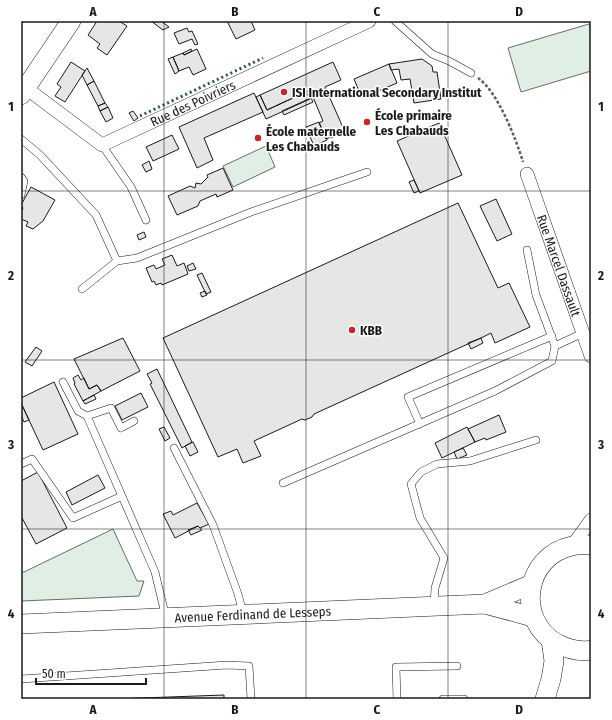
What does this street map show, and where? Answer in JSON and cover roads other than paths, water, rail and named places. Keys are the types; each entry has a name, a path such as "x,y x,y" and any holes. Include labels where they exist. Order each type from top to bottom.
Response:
{"main road":[{"path":"24,91 71,21"},
{"path":"582,545 559,550 547,558 538,570 532,584 530,600 534,617 540,630 551,640 566,648 587,650"},
{"name":"Avenue Ferdinand de Lesseps","path":"485,604 532,584"},
{"name":"Avenue Ferdinand de Lesseps","path":"21,624 485,604 534,617"},
{"path":"545,699 551,679 554,661 551,640"},
{"path":"551,679 565,661 587,650"}],"street":[{"name":"Rue des Poivriers","path":"102,145 369,21"},
{"path":"24,91 102,145"},
{"name":"Rue Marcel Dassault","path":"527,174 591,356"},
{"path":"582,545 591,520"}],"lane":[{"path":"395,21 432,54 471,73"},
{"path":"21,139 40,155 96,215 117,261"},
{"path":"102,145 131,187 146,220"},
{"path":"82,289 117,261 138,258 252,212 367,172"},
{"path":"21,177 24,180 21,195"},
{"path":"283,483 495,391 552,361 555,346 536,295 527,250"},
{"path":"555,346 583,333"},
{"path":"420,424 408,397 552,336"},
{"path":"63,382 78,411 87,416 122,496 155,572 166,618"},
{"path":"87,416 111,408 121,428 134,421"},
{"path":"434,606 435,588 444,558 420,518 411,484 421,472 437,464 470,461 536,440"},
{"path":"174,448 213,525 244,614"},
{"path":"21,464 32,459 73,518 122,496"},
{"path":"21,679 227,665 249,666 251,699"},
{"path":"397,699 396,667 457,666"},
{"path":"444,699 464,699"}],"place":[{"name":"ISI International Secondary Institut","path":"284,92"},
{"name":"École primaire Les Chabauds","path":"367,122"},
{"name":"École maternelle Les Chabauds","path":"258,138"},
{"name":"KBB","path":"352,330"}]}
